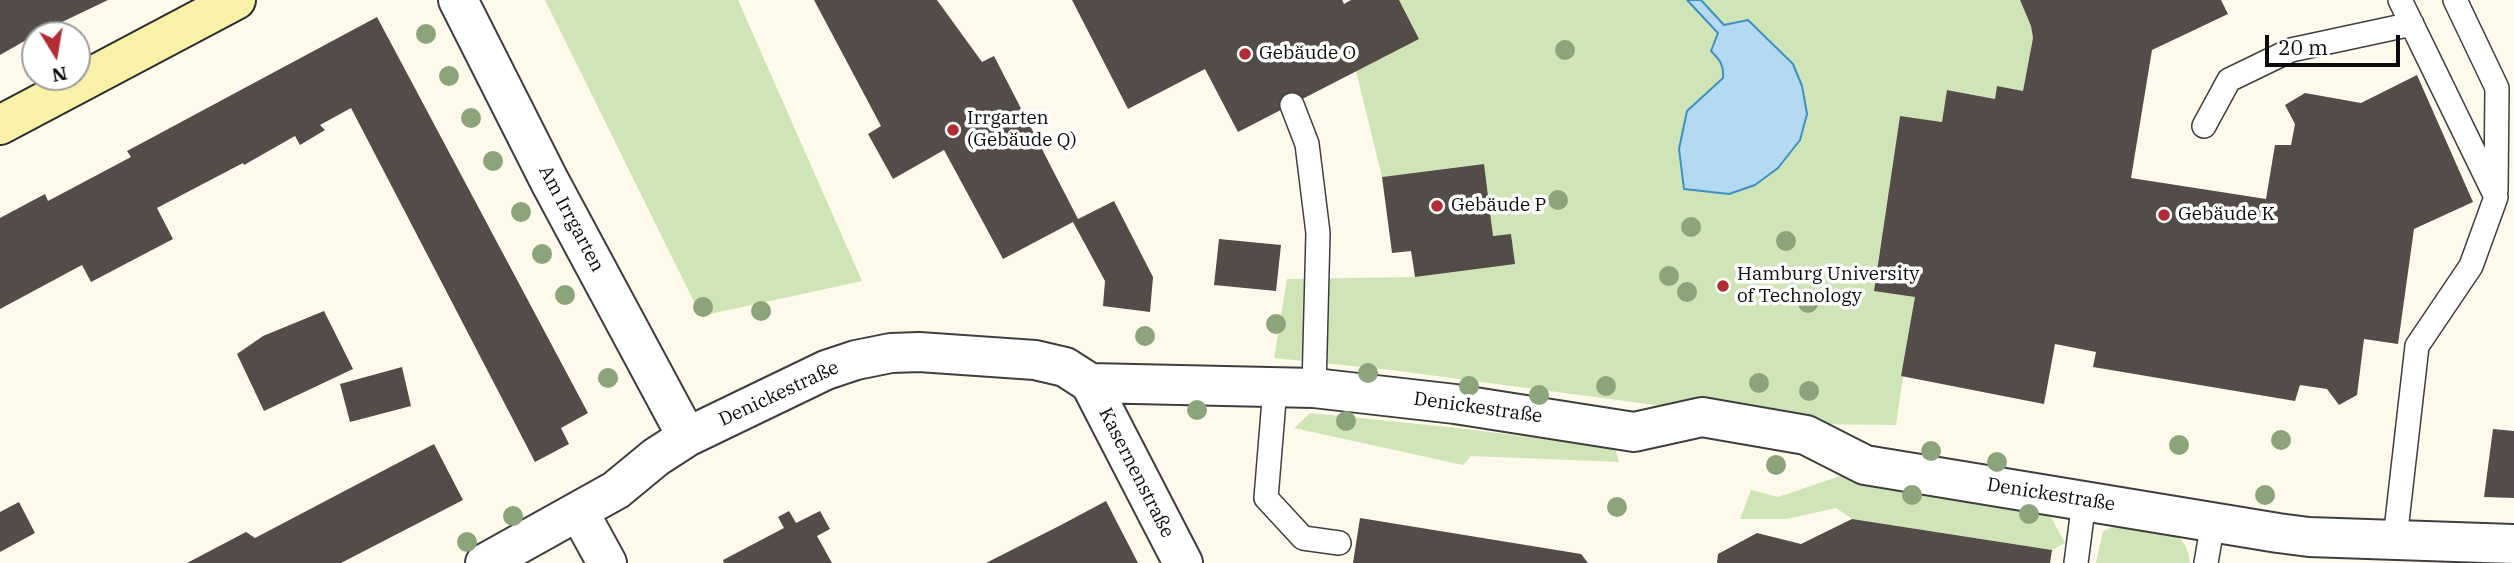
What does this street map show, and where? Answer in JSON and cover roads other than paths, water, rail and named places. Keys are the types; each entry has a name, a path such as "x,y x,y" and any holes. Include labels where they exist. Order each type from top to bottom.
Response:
{"main road":[{"path":"0,125 236,0"}],"street":[{"name":"Am Irrgarten","path":"458,0 550,181 687,437"},
{"name":"Denickestraße","path":"485,563 616,490 656,457 687,437 826,370 891,353 949,352 1035,360 1065,367 1090,383 1314,388 1455,404 1634,432 1702,418 1806,435 1864,465 2309,537 2514,544"},
{"name":"Kasernenstraße","path":"1090,383 1183,563"},
{"path":"579,512 607,563"}],"lane":[{"path":"2400,0 2496,197"},
{"path":"2395,539 2417,346 2471,267 2496,197 2497,88 2455,0"},
{"path":"2204,126 2229,80 2291,50 2412,24"},
{"path":"1292,104 1307,144 1318,233 1314,388"},
{"path":"1275,388 1266,498 1303,538 1339,543"},
{"path":"2076,563 2084,501"},
{"path":"2206,563 2213,522"}],"water":[{"path":"1687,0 1701,0 1724,25 1748,20 1793,64 1802,86 1807,114 1800,140 1778,168 1755,185 1729,194 1684,189 1679,149 1687,111 1723,78 1721,63 1711,51 1718,33"}],"place":[{"name":"Gebäude O","path":"1245,54"},
{"name":"Irrgarten (Gebäude Q)","path":"953,130"},
{"name":"Gebäude P","path":"1437,206"},
{"name":"Gebäude K","path":"2164,215"},
{"name":"Hamburg University of Technology","path":"1723,286"}]}
